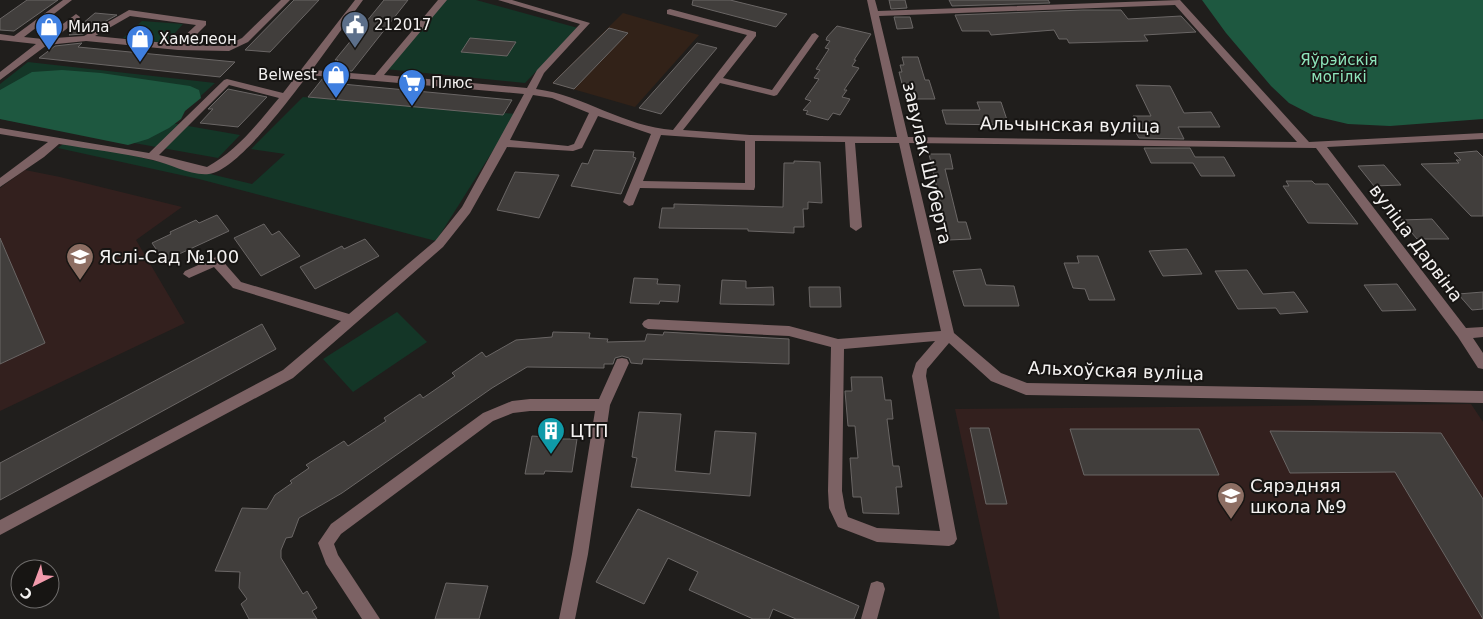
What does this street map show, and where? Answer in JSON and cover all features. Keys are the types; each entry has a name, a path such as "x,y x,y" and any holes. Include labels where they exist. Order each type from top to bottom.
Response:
{"street":[{"path":"16,38 68,0"},
{"path":"0,37 45,42 86,38 178,47 226,49 245,40 286,0"},
{"path":"0,131 152,156 207,171 218,168 230,159 286,97 359,0"},
{"path":"377,78 442,0"},
{"path":"0,528 288,374 349,319 439,244 466,210 484,180 540,72 586,23 502,0"},
{"name":"завулак Шуберта","path":"871,0 948,335"},
{"path":"950,10 954,0"},
{"path":"875,14 950,10 1005,10 1176,1 1306,145"},
{"path":"670,12 753,34 675,134"},
{"path":"86,38 129,14 204,23 178,47"},
{"path":"0,77 76,17"},
{"path":"719,80 774,93 815,36"},
{"name":"Альчынская вуліца","path":"305,72 555,96 595,112 657,132 675,134 750,138 1306,145 1483,136"},
{"path":"152,156 227,82 286,97"},
{"path":"503,143 569,149 578,146 595,112"},
{"path":"629,202 657,132"},
{"path":"637,184 750,188 750,138"},
{"path":"850,139 856,227"},
{"path":"0,183 40,155 56,140"},
{"name":"вуліца Дарвіна","path":"1319,144 1463,333 1483,364"},
{"path":"188,274 216,261 237,285 349,319"},
{"path":"648,324 789,332 838,344 948,335"},
{"path":"1463,333 1483,332"},
{"path":"838,344 835,491 837,508 843,522 877,535 949,539 920,376 921,368 948,335"},
{"name":"Альхоўская вуліца","path":"948,335 996,377 1026,389 1483,398"},
{"path":"567,619 580,554 603,405 622,364"},
{"path":"372,619 332,559 326,544 336,529 488,417 512,407 530,405 603,405"},
{"path":"869,619 877,589"}],"shaded area":[{"path":"623,13 699,35 635,107 552,83"},
{"name":"Яслі-Сад №100","path":"25,170 182,207 136,240 185,323 0,411 0,188"},
{"name":"Сярэдняя школа №9","path":"1471,404 1483,422 1483,619 1000,619 955,409"}],"green space":[{"path":"444,0 476,0 578,28 525,83 385,69"},
{"name":"Яўрэйскія могілкі","path":"1202,0 1483,0 1483,119 1390,126 1348,124 1314,116 1289,103 1271,86 1226,33"},
{"path":"142,21 183,24 166,43 123,38"},
{"path":"28,62 215,83 171,123 240,135 218,158 0,119 0,84"},
{"path":"62,70 101,73 190,86 199,90 201,98 185,111 181,119 169,128 148,139 128,145 0,119 0,90 32,72"},
{"path":"303,97 516,114 436,241 199,179 58,148 68,140 252,184 285,154 251,149"},
{"path":"397,312 427,342 353,392 323,359"}],"building":[{"path":"27,0 58,0 14,31 0,30 0,19"},
{"path":"294,0 319,0 270,52 245,50"},
{"path":"384,0 408,0 352,71 330,70 338,60 335,60"},
{"path":"693,0 730,0 787,14 776,27 692,5"},
{"path":"889,0 905,0 907,8 891,9"},
{"path":"949,0 1048,0 1050,3 952,6"},
{"path":"1121,10 1128,19 1181,16 1196,32 1144,35 1148,41 1069,43 1067,39 1059,39 1054,30 991,35 989,31 962,31 955,15"},
{"path":"95,13 117,15 83,34 69,35"},
{"path":"894,17 910,17 913,28 897,29"},
{"path":"837,26 871,34 854,60 856,60 852,66 859,68 844,90 847,90 842,97 850,99 840,115 833,113 828,120 806,114 808,111 803,110 811,101 805,99 819,79 814,78 820,70 816,69 829,49 825,48 830,41 826,40 827,37"},
{"path":"609,28 628,33 574,89 553,83"},
{"path":"470,38 516,42 507,56 461,52"},
{"path":"82,43 78,47 235,62 220,77 39,58 55,46"},
{"path":"697,43 717,48 661,114 639,108"},
{"path":"902,57 918,57 925,80 929,80 935,99 906,99 899,72 902,72 900,65 904,65"},
{"path":"323,78 345,80 342,84 512,100 503,115 308,97"},
{"path":"1136,85 1170,86 1184,113 1211,112 1220,127 1178,127 1184,139 1139,138 1132,126 1138,126 1133,116 1151,116"},
{"path":"228,89 267,97 238,127 200,123 213,109 208,109"},
{"path":"977,102 1001,102 1007,120 1002,120 1004,125 946,124 942,110 980,110"},
{"path":"1144,148 1190,148 1195,157 1224,157 1235,176 1201,176 1193,163 1151,163"},
{"path":"594,150 634,152 633,157 636,158 621,194 571,186 582,163 588,164"},
{"path":"1477,151 1483,157 1483,216 1471,216 1421,164 1459,163 1456,160 1461,160 1454,153"},
{"path":"929,154 950,154 953,169 945,169 958,222 966,222 971,239 949,240"},
{"path":"794,161 820,162 822,203 808,202 808,209 803,209 804,227 794,227 794,233 748,231 748,229 659,228 662,208 674,208 674,204 783,207 784,163 794,163"},
{"path":"1384,165 1401,185 1374,186 1358,166"},
{"path":"515,172 559,175 539,218 497,210"},
{"path":"1286,181 1312,181 1315,184 1328,184 1358,224 1308,223 1283,186 1289,186"},
{"path":"217,215 229,231 164,261 152,243 196,220 199,223"},
{"path":"1432,219 1449,239 1417,239 1401,220"},
{"path":"264,224 272,235 279,231 300,256 261,276 234,238"},
{"path":"0,238 45,343 0,364"},
{"path":"365,239 379,256 315,289 300,267 342,246 344,249"},
{"path":"1187,249 1202,274 1163,276 1149,251"},
{"path":"1077,256 1098,256 1115,300 1089,300 1085,289 1073,288 1064,263 1079,263"},
{"path":"981,269 986,285 1014,286 1019,306 964,306 953,271"},
{"path":"1247,270 1263,294 1294,292 1308,312 1280,314 1276,308 1238,309 1215,271"},
{"path":"634,278 658,279 657,284 680,285 678,302 660,301 659,304 630,303"},
{"path":"722,280 746,281 746,288 773,287 774,305 720,304"},
{"path":"1397,284 1416,310 1382,311 1364,285"},
{"path":"809,287 840,287 841,307 810,307"},
{"path":"1483,292 1483,309 1472,310 1458,294"},
{"path":"262,324 276,349 0,500 0,463"},
{"path":"553,332 590,333 589,338 608,339 607,342 645,341 647,334 663,335 664,332 789,339 789,364 643,359 642,364 631,363 629,358 622,356 615,358 613,364 604,364 604,368 527,367 492,388 342,493 299,518 292,537 286,538 281,550 281,558 303,594 307,591 317,608 312,611 317,619 249,619 241,604 247,599 239,588 240,572 215,571 242,508 267,509 275,495 292,483 290,481 309,468 306,465 344,441 348,446 386,421 384,418 420,394 423,398 455,376 452,373 482,352 486,357 516,340 552,337"},
{"path":"851,377 882,377 885,400 891,400 893,419 887,419 893,466 899,466 902,487 896,487 899,514 863,513 861,497 853,497 850,458 858,458 855,426 848,426 845,391 852,391"},
{"path":"639,412 681,414 675,471 710,474 715,431 756,433 750,496 631,487 637,458 632,457"},
{"path":"970,428 989,428 1007,504 986,504"},
{"path":"1070,429 1199,429 1219,475 1084,475"},
{"path":"1270,431 1441,433 1483,499 1483,619 1395,472 1290,473"},
{"name":"ЦТП","path":"532,436 548,437 548,439 577,439 572,472 545,471 544,474 525,474"},
{"path":"638,509 859,606 854,619 796,619 773,609 769,619 753,619 689,590 698,572 668,558 644,604 596,582"},
{"path":"446,583 488,586 479,619 435,619"}],"place":[{"name":"212017","path":"355,49"},
{"name":"Мила","path":"49,51"},
{"name":"Хамелеон","path":"140,63"},
{"name":"Belwest","path":"336,99"},
{"name":"Плюс","path":"412,107"},
{"name":"Яслі-Сад №100","path":"80,281"},
{"name":"ЦТП","path":"551,455"},
{"name":"Сярэдняя школа №9","path":"1231,520"}]}
